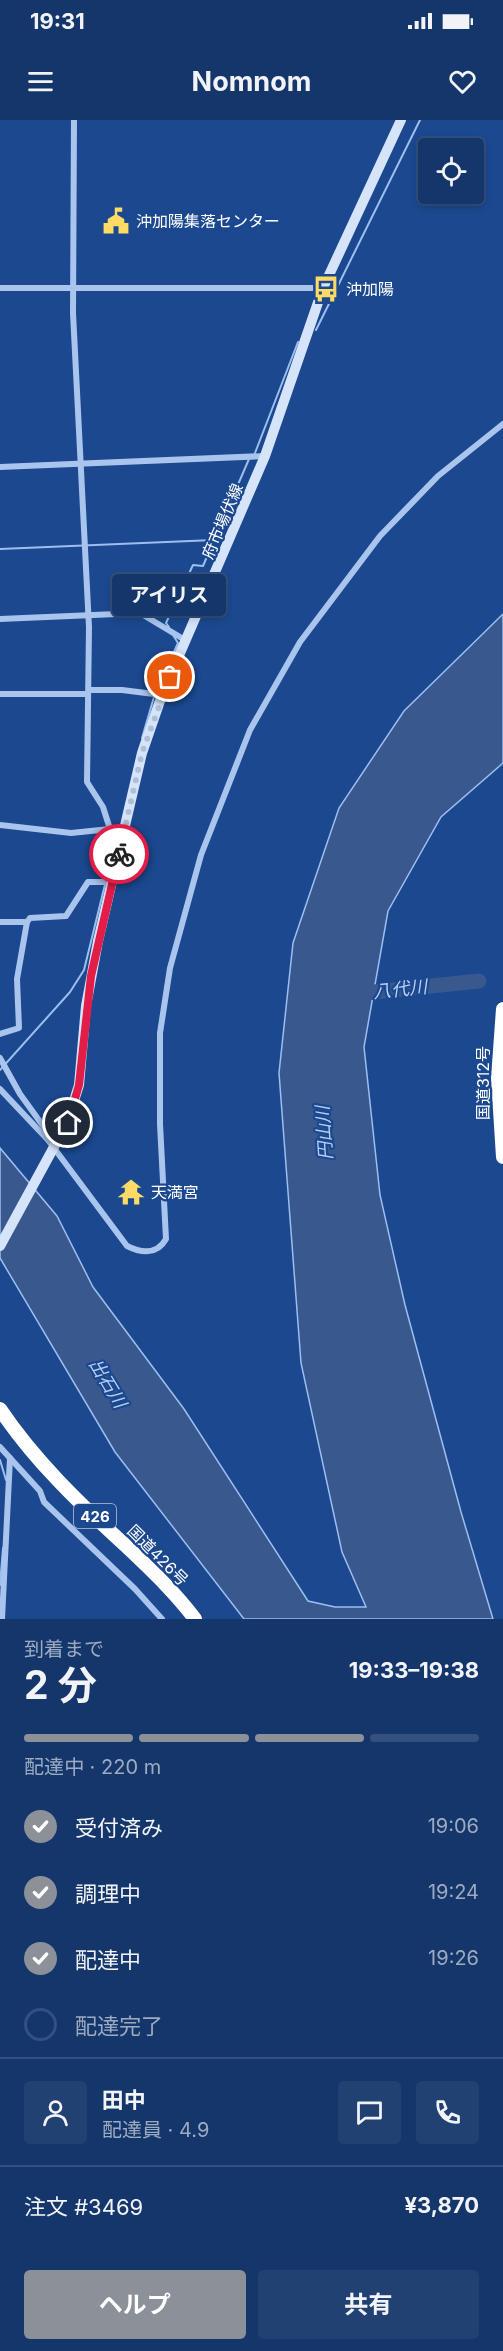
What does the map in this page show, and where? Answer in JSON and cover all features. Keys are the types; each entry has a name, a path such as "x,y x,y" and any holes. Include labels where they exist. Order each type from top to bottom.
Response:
{"highway":[{"name":"国道312号","path":"503,1009 498,1088 503,1157"},
{"name":"国道426号","path":"0,1410 18,1436 43,1464 157,1573 195,1619"}],"main road":[{"name":"府市場伏線","path":"0,1246 50,1149 68,1123 79,1085 86,1006 112,882 142,753 162,695 265,456 323,288 401,120"}],"street":[{"path":"74,120 73,287 88,614 90,744 87,782 103,807 110,829"},
{"path":"0,288 323,288"},
{"path":"0,1089 127,1246 145,1252 163,1245 166,1239 160,1124 160,1034 170,968 201,855 250,730 305,634 380,536 438,476 503,424"},
{"path":"0,467 265,456"},
{"path":"0,619 140,613 185,640"},
{"path":"0,694 133,691 162,695"},
{"path":"0,825 71,833 110,829 124,832"},
{"path":"0,1034 19,1028 17,979 27,922 30,918 66,916 88,882 112,882"},
{"path":"0,922 27,922"},
{"path":"0,1058 20,1094 46,1130 50,1149"},
{"path":"0,1447 40,1491 44,1502 135,1589 162,1619"},
{"path":"2,1619 10,1457"}],"water":[{"path":"503,614 503,763 441,817 388,911 364,1047 380,1195 405,1305 461,1512 493,1619 244,1619 115,1452 0,1258 0,1148 57,1216 93,1287 184,1409 308,1601 335,1607 366,1607 342,1552 301,1363 279,1073 293,943 339,808 404,711"}],"waterway":[{"path":"316,330 420,120"},
{"path":"255,453 298,342"},
{"path":"169,627 166,623 193,565 203,566 249,459"},
{"path":"0,549 214,540"},
{"path":"142,738 154,697 178,643 173,635"},
{"path":"0,1070 70,992 84,970 111,860"},
{"name":"八代川","path":"355,994 479,981"},
{"path":"0,1460 6,1480"},
{"path":"0,1585 3,1548"}],"way so far":[{"path":"119,854 142,753 170,677"}],"place":[{"name":"沖加陽集落センター","path":"116,221"},
{"name":"沖加陽","path":"326,289"},
{"name":"アイリス","path":"170,677"},
{"name":"天満宮","path":"131,1192"}],"route":[{"path":"68,1123 79,1085 91,976 119,854"}],"water label":[{"name":"円山川","path":"324,1133"},
{"name":"出石川","path":"108,1383"}]}
